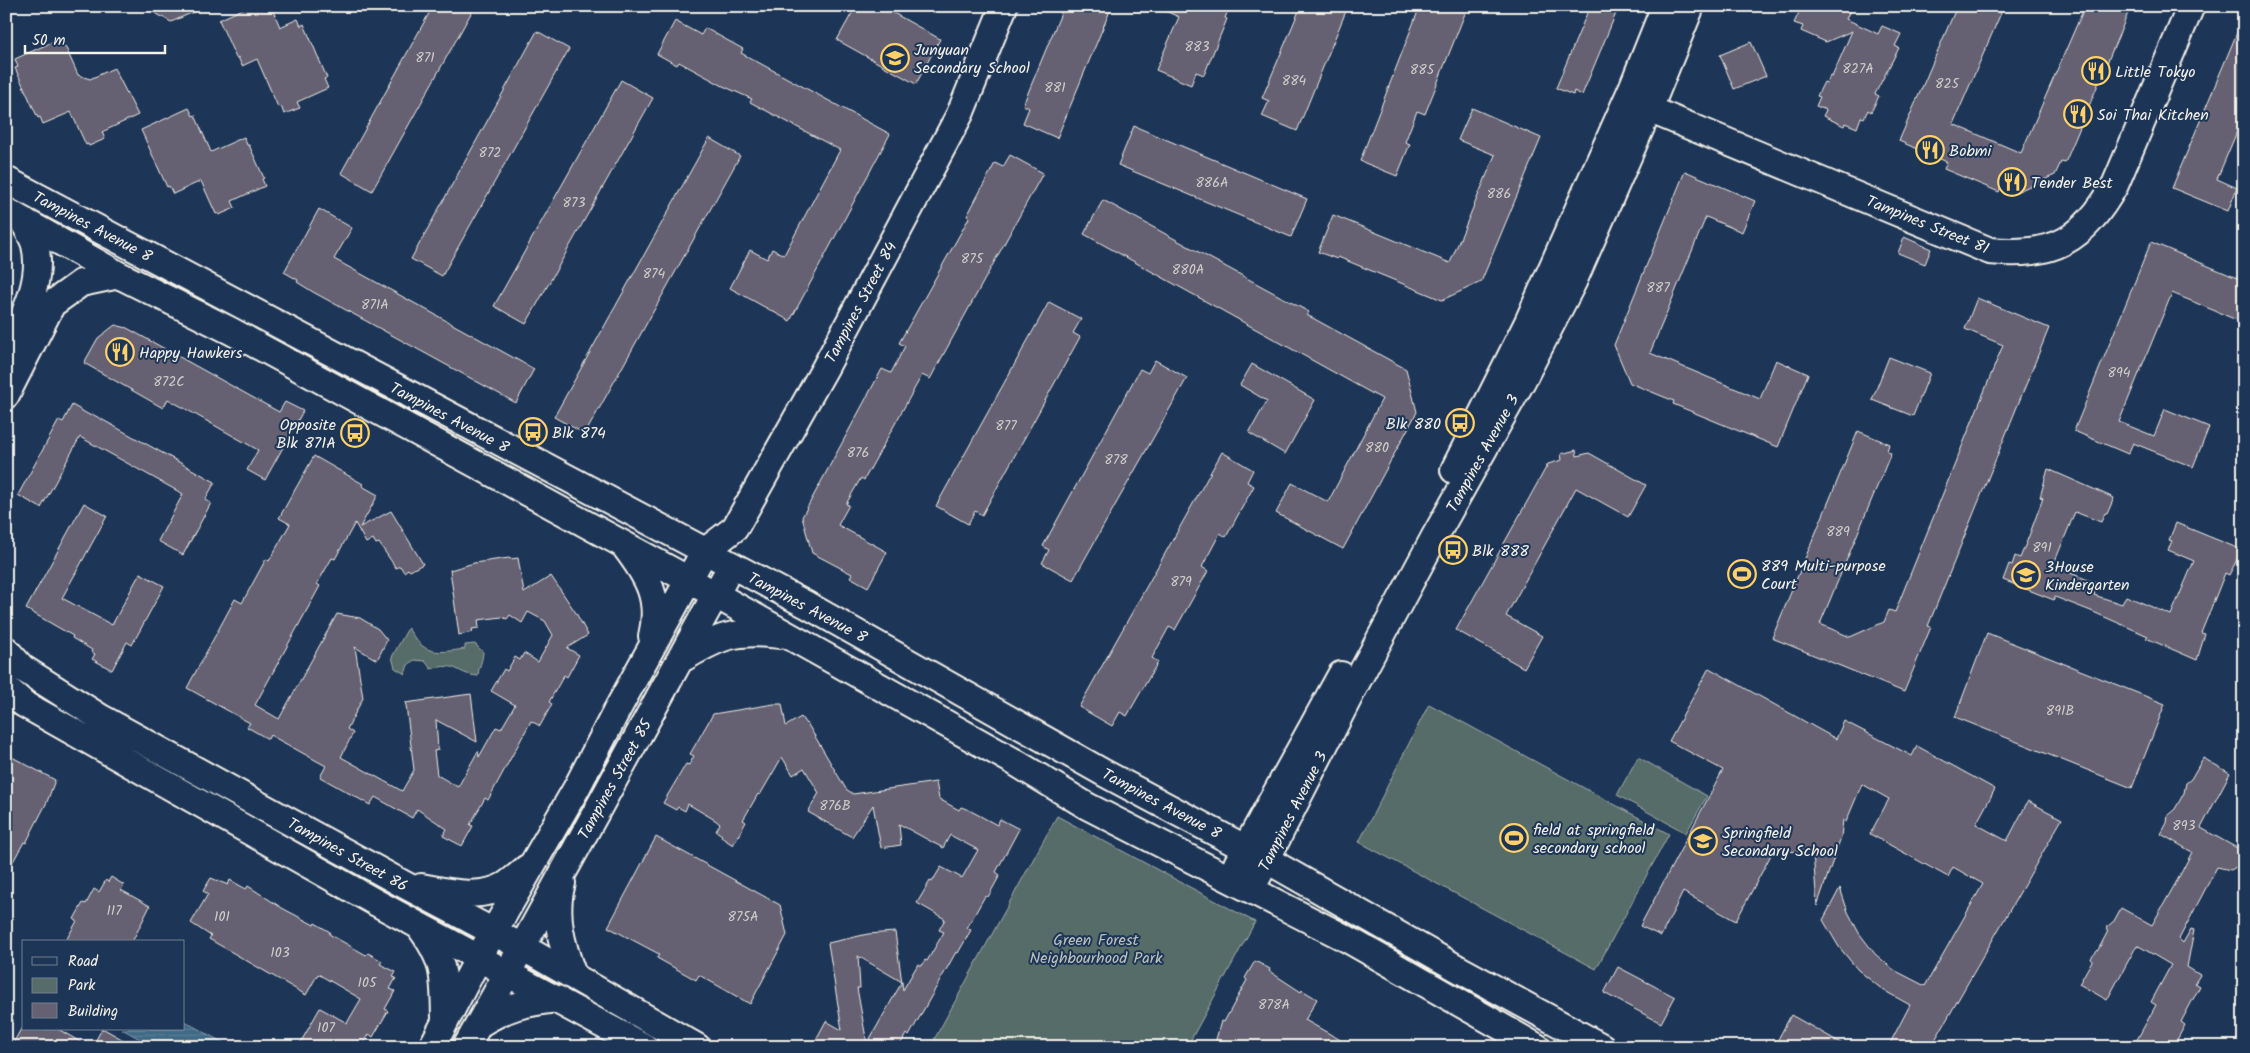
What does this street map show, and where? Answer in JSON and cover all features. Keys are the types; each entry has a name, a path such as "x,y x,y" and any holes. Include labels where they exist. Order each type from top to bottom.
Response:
{"street":[{"name":"Tampines Street 84","path":"689,580 704,552 735,528 825,368 954,126 1004,6"},
{"name":"Tampines Avenue 3","path":"1241,884 1256,854 1367,663 1522,381 1572,282 1641,98 1665,6"},
{"name":"Tampines Avenue 3","path":"1641,98 1690,6"},
{"name":"Tampines Street 81","path":"1641,98 1994,236 2033,237 2054,231 2071,220 2089,201 2101,180 2174,6"},
{"name":"Tampines Street 81","path":"1641,98 1990,251 2012,253 2035,252 2060,244 2081,232 2101,210 2122,168 2191,6"},
{"name":"Tampines Avenue 8","path":"6,180 815,610 1602,1047"},
{"name":"Tampines Avenue 8","path":"14,216 119,275 231,331 689,580 1013,761 1087,806 1384,959 1537,1047"},
{"path":"6,395 16,348 32,296 37,271 35,244 14,216"},
{"path":"16,348 52,304 80,283 119,275"},
{"name":"Tampines Street 85","path":"466,1047 716,595 731,566 735,528"},
{"path":"624,545 647,578 655,599 656,619 648,654"},
{"name":"Tampines Street 85","path":"432,1047 493,932 576,789 689,580"},
{"path":"680,660 724,636 739,632 760,632 790,636"},
{"name":"Tampines Street 86","path":"6,650 22,668 101,718 403,884 522,946 697,1047"},
{"name":"Tampines Street 86","path":"6,688 24,704 420,926 644,1047"},
{"path":"403,884 445,891 479,893 504,886 533,864"},
{"path":"567,865 559,893 559,916 560,934 573,975"},
{"path":"420,926 435,948 442,970 445,1022"},
{"path":"478,1025 510,1008 527,1003 557,999"}],"green space":[{"path":"408,628 420,644 432,650 465,649 465,645 475,644 483,652 478,676 470,675 447,666 431,669 425,661 414,660 408,665 405,674 395,668 392,657"},
{"name":"field at springfield secondary school","path":"1429,704 1669,834 1596,969 1359,842"},
{"path":"1638,757 1707,796 1686,833 1617,795"},
{"name":"Green Forest Neighbourhood Park","path":"1057,816 1255,922 1187,1047 930,1047"}],"water":[{"path":"185,1022 231,1047 154,1047 124,1030 185,1030"}],"building":[{"path":"143,6 207,6 171,22"},
{"path":"249,6 271,6 280,27 298,19 301,26 304,24 327,78 324,79 328,88 297,102 300,108 284,114 281,106 278,107 257,59 242,66 238,57 236,58 219,20"},
{"path":"433,6 475,6 372,191 341,173"},
{"path":"856,6 881,6 940,39 916,84 837,40"},
{"path":"1064,6 1112,6 1057,138 1023,123 1029,108 1023,105"},
{"path":"1154,6 1230,6 1225,18 1227,19 1204,75 1196,72 1191,85 1156,70 1179,17"},
{"path":"1301,6 1348,6 1297,131 1262,116 1269,101 1262,98"},
{"path":"1420,6 1468,6 1425,114 1417,111 1405,142 1410,144 1397,176 1360,161"},
{"path":"1590,6 1619,6 1582,95 1574,91 1573,95 1556,88"},
{"path":"1802,6 1852,6 1846,19 1878,34 1882,26 1901,34 1895,46 1899,48 1875,94 1879,96 1871,112 1868,110 1864,118 1861,117 1857,128 1845,123 1844,126 1823,116 1826,110 1816,106 1820,97 1817,96 1824,82 1827,83 1830,76 1832,77 1852,31 1826,42 1801,31 1803,26 1794,23"},
{"path":"1957,6 2004,6 1953,124 2021,153 2085,6 2131,6 2065,163 2061,162 2055,175 2016,192 2001,186 1999,192 1944,169 1947,162 1899,141"},
{"path":"2244,16 2244,115 2217,179 2237,188 2228,211 2172,188"},
{"path":"675,21 701,35 705,28 743,49 741,53 890,134 790,321 730,288 750,250 767,259 772,249 784,255 840,150 750,102 752,99 723,86 679,62 677,65 657,54"},
{"path":"537,31 569,49 442,276 411,259"},
{"path":"59,39 63,47 65,46 78,75 90,79 114,68 138,115 102,132 105,139 89,146 88,144 86,145 71,112 43,124 40,117 38,118 15,68 18,67 15,59"},
{"path":"1751,42 1766,76 1734,89 1720,55"},
{"path":"621,80 653,98 526,324 494,306"},
{"path":"189,108 193,116 195,115 211,152 244,137 264,178 262,179 265,186 232,201 235,208 219,215 218,213 216,214 201,181 173,194 169,186 167,187 141,130"},
{"path":"1472,108 1541,138 1481,282 1442,300 1338,257 1337,259 1318,252 1333,215 1450,263 1495,155 1458,140"},
{"path":"1134,126 1307,199 1291,237 1118,165"},
{"path":"709,138 740,156 585,434 554,417"},
{"path":"1010,155 1043,173 930,379 922,375 864,480 861,478 846,504 849,505 838,525 887,552 868,587 850,577 852,574 812,553 802,517 882,369 891,373 905,346 899,343 969,218 967,216 995,163 1003,167"},
{"path":"1685,171 1755,201 1742,232 1706,217 1650,353 1760,399 1776,360 1808,374 1778,447 1673,404 1674,401 1630,383 1614,345"},
{"path":"1103,200 1309,312 1307,315 1406,369 1417,412 1343,549 1276,513 1292,483 1328,502 1382,399 1084,234"},
{"path":"319,209 352,228 334,259 534,369 516,403 313,292 284,272"},
{"path":"1904,237 1931,249 1925,264 1898,253"},
{"path":"2151,242 2244,281 2244,323 2172,293 2119,422 2154,436 2165,409 2209,427 2193,467 2133,443 2128,454 2074,431"},
{"path":"1977,298 2049,328 1928,626 1931,627 1904,692 1772,638 1858,431 1889,444 1887,451 1891,453 1820,624 1850,637 1884,622 1889,610 1895,612 2003,345 1965,329"},
{"path":"1049,302 1081,319 1073,333 1080,337 982,515 975,511 968,524 936,506"},
{"path":"115,325 127,328 279,412 285,402 303,411 265,480 247,470 258,450 168,399 163,408 84,363 98,338"},
{"path":"1889,357 1930,373 1913,416 1872,400"},
{"path":"1155,360 1187,378 1073,580 1042,563 1049,550 1043,546 1140,369 1148,373"},
{"path":"1252,364 1315,400 1285,454 1249,433 1267,401 1240,385"},
{"path":"72,405 91,416 92,414 215,482 205,500 211,503 183,555 158,541 183,494 80,437 41,508 18,495 59,420 63,422"},
{"path":"1576,450 1577,456 1589,453 1646,485 1628,517 1576,488 1506,616 1542,636 1524,668 1456,630 1548,464 1562,460 1561,454"},
{"path":"1222,452 1253,470 1247,482 1254,486 1226,537 1220,533 1202,567 1208,571 1175,630 1169,627 1152,658 1158,662 1127,716 1120,712 1112,726 1079,707"},
{"path":"314,456 363,484 362,486 378,495 360,527 391,511 423,564 404,572 400,566 396,568 379,543 376,544 373,539 366,543 355,523 335,559 332,558 317,584 320,586 255,705 279,719 337,614 360,618 378,629 387,640 377,660 355,647 363,698 347,729 353,733 341,757 402,791 414,770 407,704 405,703 471,694 477,742 436,720 438,750 434,751 437,775 458,787 478,751 479,757 496,727 501,729 515,705 491,691 504,669 507,671 515,657 520,660 524,653 538,662 553,635 545,621 528,612 522,623 510,615 507,619 502,617 478,620 479,628 472,629 473,632 459,635 450,570 474,563 518,558 524,593 551,576 576,613 588,635 567,648 579,655 567,677 564,675 549,702 552,704 540,726 531,721 488,800 485,798 470,825 473,826 462,846 443,836 447,829 417,809 412,818 375,797 370,805 320,777 326,766 270,735 268,739 247,727 250,723 187,688 235,599 242,603 266,559 269,561 290,524 279,518"},
{"path":"2048,469 2114,498 2101,522 2075,512 2053,566 2098,584 2094,595 2122,604 2126,596 2171,615 2194,561 2168,550 2172,541 2169,540 2176,523 2242,550 2229,575 2225,573 2201,633 2205,634 2197,660 2091,611 2055,597 2054,600 2003,580 2009,564 2012,565 2015,556 2020,558 2029,536 2043,498 2040,497"},
{"path":"84,503 107,516 62,598 112,625 140,573 164,586 132,645 127,642 112,670 92,659 95,654 91,652 92,650 72,638 73,636 26,609"},
{"path":"1987,633 2165,704 2132,788 1955,717"},
{"path":"1709,668 1836,739 1844,721 1912,756 1917,746 1995,789 1976,824 2007,841 2028,801 2062,819 1931,1047 1888,1047 1910,1005 1883,990 1858,970 1839,947 1823,920 1840,888 1848,912 1859,933 1875,954 1894,970 1925,986 1983,884 1953,867 1948,877 1870,834 1889,799 1862,784 1846,822 1843,820 1841,837 1817,906 1813,852 1773,851 1736,921 1683,892 1661,936 1640,926 1723,770 1669,741"},
{"path":"782,704 786,726 801,717 807,723 846,789 853,794 936,782 939,799 959,810 961,807 969,810 997,825 1000,819 1019,829 996,872 1000,875 988,897 985,896 967,928 971,930 958,953 956,952 909,1036 906,1034 899,1047 812,1047 826,1021 842,1030 828,943 868,934 895,932 902,982 903,990 918,964 922,966 925,960 927,961 944,932 939,930 945,919 917,903 941,867 962,878 978,850 950,835 943,848 899,824 901,845 881,848 873,805 852,837 808,812 819,793 804,768 793,775 782,757 743,820 746,822 733,845 716,831 720,824 715,820 688,804 685,811 678,807 676,810 663,803 686,764 689,765 694,756 690,754 713,714","holes":["858,956 902,982 867,1044 857,988 860,988"]},
{"path":"12,757 55,780 47,802 26,843 24,842 6,874 6,769"},
{"path":"2203,758 2230,773 2201,828 2244,852 2244,862 2231,870 2217,867 2179,939 2183,943 2191,929 2194,930 2187,967 2200,975 2195,983 2200,986 2181,1022 2185,1025 2173,1047 2133,1047 2156,1005 2151,1002 2171,965 2137,945 2107,1000 2079,984 2092,961 2091,958 2098,950 2107,933 2108,926 2114,921 2121,908 2152,925 2178,879 2192,852 2161,834 2167,823 2168,815 2175,809 2184,793 2186,783 2191,779"},
{"path":"656,837 780,905 787,935 750,1004 699,975 696,980 657,958 659,954 608,927"},
{"path":"111,877 124,885 121,890 150,906 133,940 66,940 77,921 74,919 83,903 86,904 94,889 99,892 106,880 108,882"},
{"path":"211,878 228,885 230,880 246,889 248,886 282,908 314,925 315,923 330,932 329,934 366,955 368,953 382,961 380,964 396,972 393,977 396,978 390,989 395,991 385,1009 388,1011 373,1037 369,1034 362,1047 298,1047 320,1008 347,1023 361,999 318,974 306,995 209,939 211,936 191,923 208,894 203,891"},
{"path":"1255,961 1270,969 1269,971 1301,992 1302,990 1317,999 1305,1020 1353,1047 1214,1047 1221,1021 1224,1022"},
{"path":"1618,967 1675,997 1661,1023 1604,993"},
{"path":"1791,1015 1848,1047 1774,1047"},
{"path":"22,1029 60,1030 89,1047 11,1047"},
{"path":"101,1030 106,1030 136,1047 92,1047"}],"place":[{"name":"Junyuan Secondary School","path":"895,58"},
{"name":"Little Tokyo","path":"2096,71"},
{"name":"Soi Thai Kitchen","path":"2078,114"},
{"name":"Bobmi","path":"1930,150"},
{"name":"Tender Best","path":"2012,182"},
{"name":"Happy Hawkers","path":"120,352"},
{"name":"Blk 880","path":"1460,423"},
{"name":"Blk 874","path":"533,432"},
{"name":"Opposite Blk 871A","path":"355,433"},
{"name":"Blk 888","path":"1453,550"},
{"name":"889 Multi-purpose Court","path":"1742,574"},
{"name":"3House Kindergarten","path":"2026,575"},
{"name":"field at springfield secondary school","path":"1514,838"},
{"name":"Springfield Secondary School","path":"1703,841"}]}
